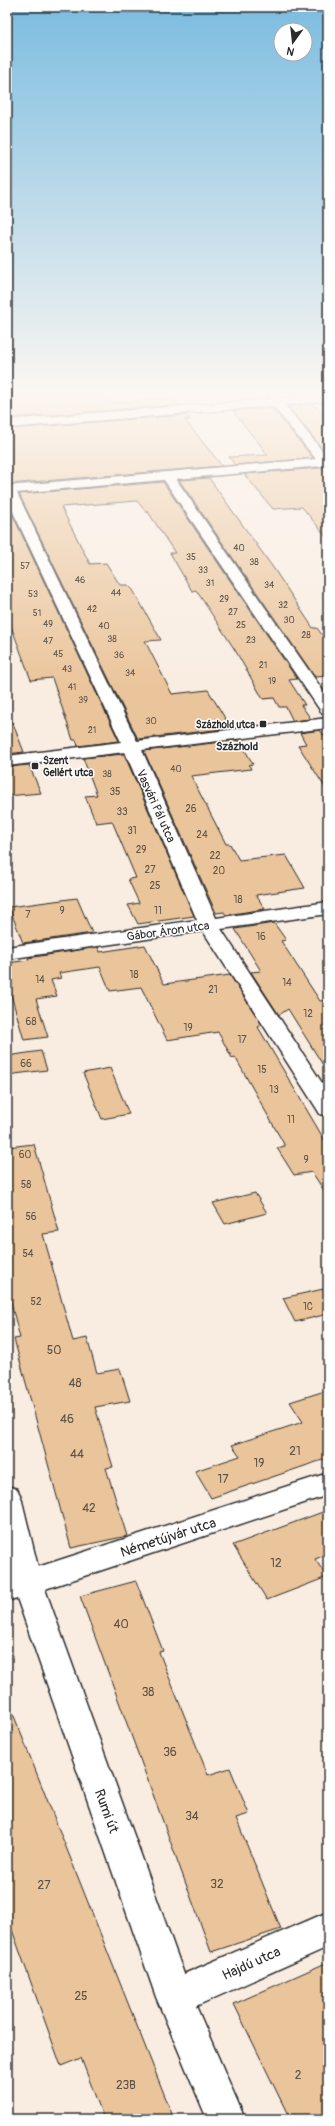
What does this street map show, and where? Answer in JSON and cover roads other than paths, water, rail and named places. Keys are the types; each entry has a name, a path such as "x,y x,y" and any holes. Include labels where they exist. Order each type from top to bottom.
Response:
{"street":[{"name":"Vasvári Pál utca","path":"9,492 131,746 209,925 328,1109"},
{"path":"179,492 328,710"},
{"path":"7,761 328,723"},
{"name":"Gábor Áron utca","path":"7,953 328,908"},
{"name":"Németújvár utca","path":"17,1586 328,1484"},
{"name":"Rumi út","path":"7,1496 17,1586 102,1798 174,1997 226,2119"},
{"name":"Hajdú utca","path":"174,1997 328,1929"}],"place":[{"name":"Százhold utca","path":"263,724"},
{"name":"Szent Gellért utca","path":"35,766"}],"district":[{"name":"Százhold","path":"237,746"}]}
